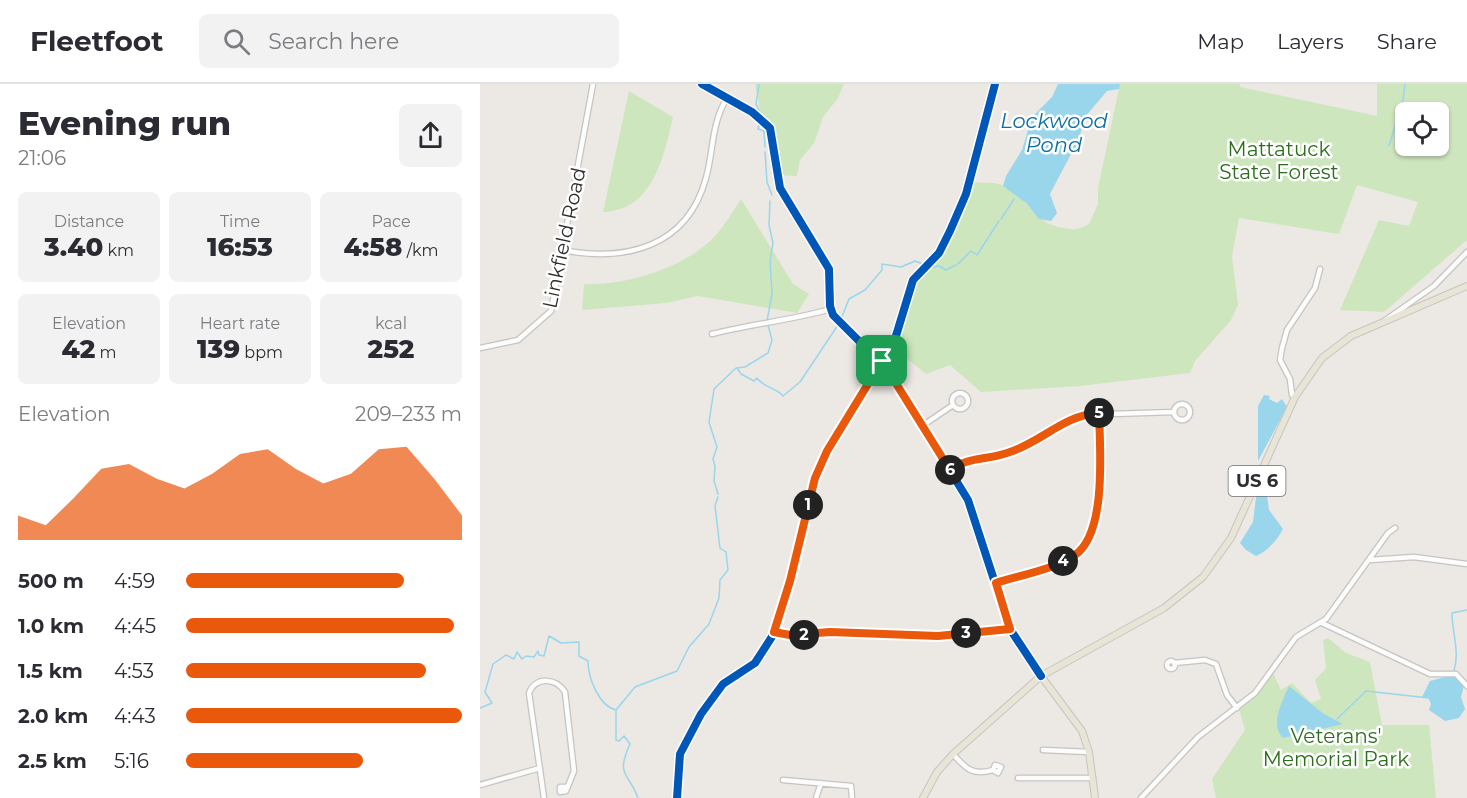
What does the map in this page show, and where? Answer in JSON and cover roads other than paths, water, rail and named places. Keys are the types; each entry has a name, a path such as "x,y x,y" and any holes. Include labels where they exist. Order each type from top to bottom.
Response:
{"main road":[{"name":"US 6","path":"923,798 937,772 953,754 1041,676 1164,608 1203,577 1218,560 1231,538 1295,397 1322,358 1351,336 1467,286"},
{"path":"1041,676 1082,731 1089,752 1095,798"}],"street":[{"name":"Linkfield Road","path":"480,348 515,341 549,315 581,161 593,84"},
{"path":"702,84 758,116 772,131 774,162 780,188 830,269 831,309 838,322 882,361 969,500 1010,629 1041,676"},
{"path":"677,798 680,754 700,714 723,684 755,663 774,632 789,587 815,478 827,451 897,335 913,280 939,253 958,214 995,84"},
{"path":"562,250 603,256 626,254 652,244 674,228 688,213 703,187 714,124 727,98"},
{"path":"1382,322 1397,309 1434,286 1467,252"},
{"path":"1295,397 1290,391 1290,379 1282,368 1281,348 1287,330 1315,288 1320,269"},
{"path":"712,334 767,321 797,319 831,309"},
{"path":"922,426 953,405"},
{"path":"950,470 963,461 1009,453 1073,417 1099,413 1174,412"},
{"path":"996,583 1062,561 1076,554 1088,541 1095,518 1100,453 1099,413"},
{"path":"1141,798 1197,737 1237,708 1268,678 1296,637 1322,623 1388,534 1395,528"},
{"path":"1370,560 1414,557 1467,564"},
{"path":"1322,623 1430,674 1456,674 1467,686"},
{"path":"774,632 790,635 830,632 938,636 1010,629"},
{"path":"1174,663 1204,660 1216,664 1227,695 1237,708"},
{"path":"544,798 529,693 537,682 548,680 560,686 566,696 574,771 566,788"},
{"path":"1043,750 1089,752"},
{"path":"953,754 970,772 979,774 993,770"},
{"path":"480,785 540,768"},
{"path":"1018,778 1093,778"},
{"path":"783,780 850,786 852,798"},
{"path":"816,798 821,783"}],"water":[{"name":"Lockwood Pond","path":"1058,84 1120,84 1119,89 1107,91 1085,117 1076,150 1072,152 1050,194 1057,213 1051,221 1039,219 1026,203 1003,186 1006,176 1022,150 1032,117 1052,97"},
{"path":"1264,395 1270,396 1269,399 1277,403 1282,399 1287,407 1258,461 1258,406"},
{"path":"1266,488 1269,510 1283,529 1272,545 1256,556 1240,543 1253,522 1257,489"},
{"path":"1455,676 1464,685 1461,697 1465,709 1459,718 1445,721 1429,710 1431,704 1428,697 1422,697 1430,681"},
{"path":"1289,686 1324,714 1343,724 1283,738 1277,726 1277,719"}],"waterway":[{"path":"759,84 756,104 763,118"},
{"path":"1389,146 1403,100 1405,84"},
{"path":"760,121 758,129 764,131 765,147"},
{"path":"765,152 767,182 772,195"},
{"path":"1001,219 1014,199"},
{"path":"767,321 772,294 770,261 773,243 769,225 770,201"},
{"path":"958,264 971,251 977,255 999,221"},
{"path":"841,319 849,299 865,290 882,270 882,264 901,267 915,261 923,264"},
{"path":"929,268 939,266 946,270 956,265"},
{"path":"718,494 714,481 713,459 717,447 709,422 714,389 736,368 745,367 768,353 772,340 768,325"},
{"path":"737,368 741,374 754,381 757,378 783,396 800,382 838,325"},
{"path":"616,710 635,687 677,671 689,647 709,624 719,598 720,580 728,570 726,552 720,548 715,506 718,497"},
{"path":"1454,671 1456,649 1452,613 1467,610"},
{"path":"480,708 492,703 485,692 493,664 506,655 514,659 517,652 522,659 526,656 534,657 538,651 539,655 544,656 549,636 561,643 579,642 579,656 588,661 596,690 604,703 616,710"},
{"path":"1337,719 1366,691 1429,698"},
{"path":"616,711 616,740 619,741 624,736 630,744 624,769 638,798"}],"park label":[{"name":"Mattatuck State Forest","path":"1279,160"},
{"name":"Veterans' Memorial Park","path":"1336,748"}]}
